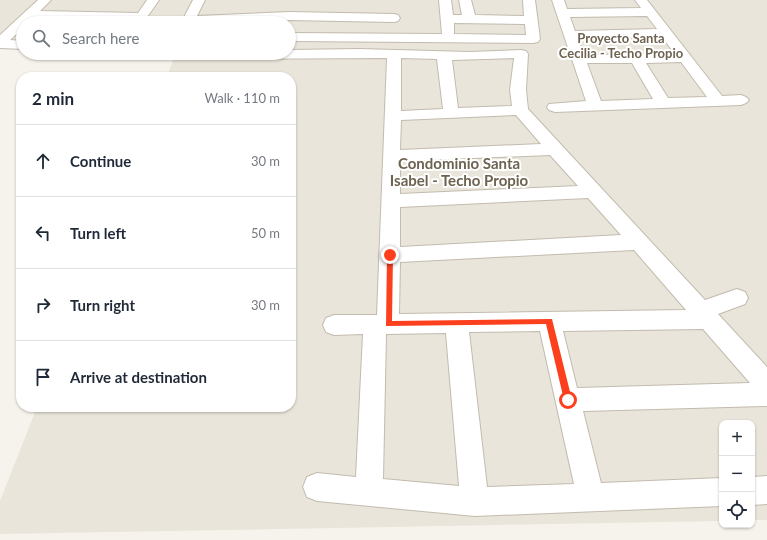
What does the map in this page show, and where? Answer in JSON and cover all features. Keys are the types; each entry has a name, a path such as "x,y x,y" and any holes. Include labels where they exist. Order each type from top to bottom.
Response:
{"street":[{"path":"29,15 45,0"},
{"path":"142,16 153,0"},
{"path":"191,16 200,0"},
{"path":"445,0 448,39"},
{"path":"465,0 469,19"},
{"path":"296,54 359,53 394,46 448,39 533,39 529,0"},
{"path":"558,0 595,106"},
{"path":"641,0 718,101"},
{"path":"221,16 248,12 289,15 332,11 394,12 390,255 382,324 369,492"},
{"path":"563,13 650,12"},
{"path":"29,15 42,16"},
{"path":"447,19 531,20"},
{"path":"0,43 16,28"},
{"path":"570,35 666,33"},
{"path":"296,38 394,46 444,55 520,54 518,90 520,110 765,380"},
{"path":"0,43 16,44"},
{"path":"444,55 451,113"},
{"path":"636,58 663,103"},
{"path":"579,59 685,58"},
{"path":"555,107 741,100"},
{"path":"393,116 520,110"},
{"path":"392,156 555,149"},
{"path":"391,201 594,191"},
{"path":"390,255 639,242"},
{"path":"334,325 549,321 704,314 737,298"},
{"path":"549,321 591,498"},
{"path":"456,323 475,502"},
{"path":"568,400 765,380"},
{"path":"317,487 475,502 719,492"},
{"path":"755,491 767,490"}],"shaded area":[{"path":"0,0 767,0 767,520 755,520 755,420 719,420 719,521 0,534 0,501 35,412 296,412 296,72 169,72 173,60 296,60 296,16 16,16 16,46 0,45"}],"district":[{"name":"Proyecto Santa Cecilia - Techo Propio","path":"621,46"},
{"name":"Condominio Santa Isabel - Techo Propio","path":"459,172"}],"route":[{"path":"390,255 388,324 549,321 568,400"}]}
